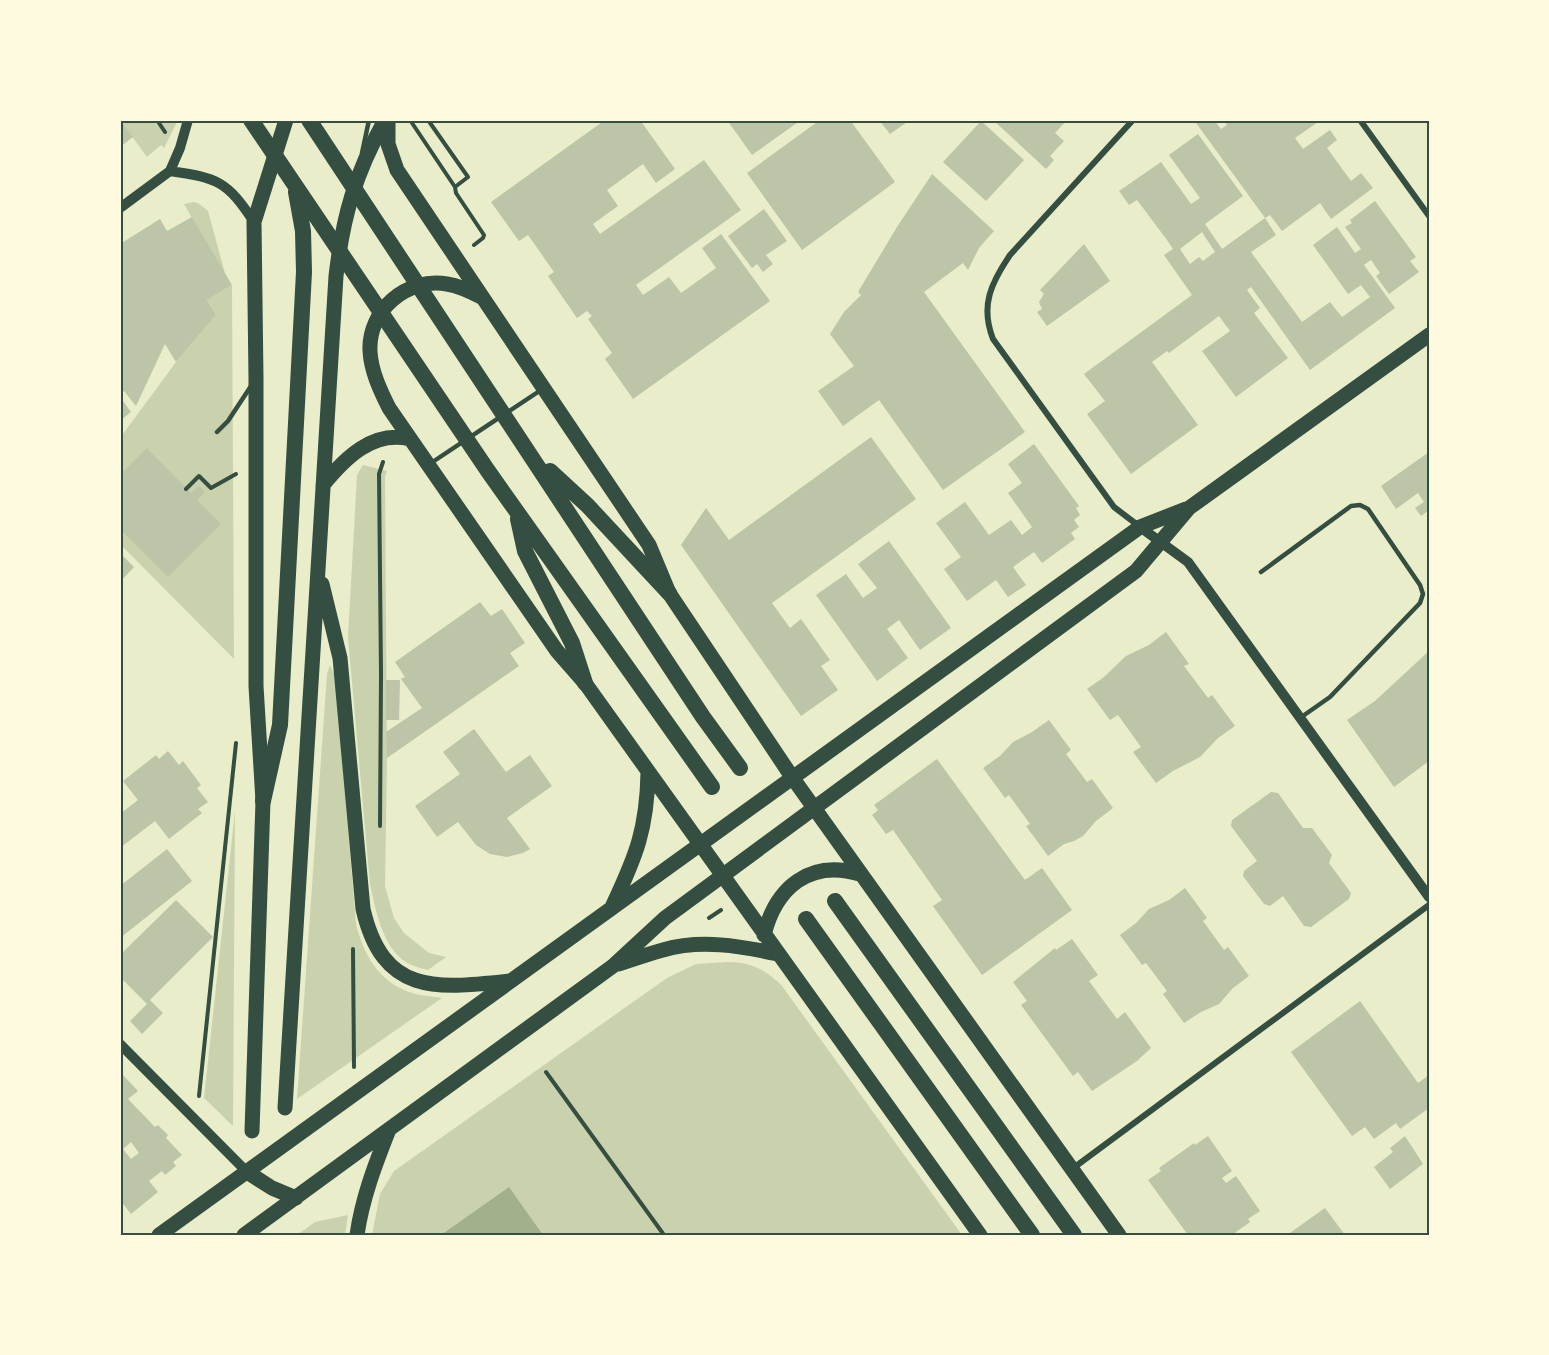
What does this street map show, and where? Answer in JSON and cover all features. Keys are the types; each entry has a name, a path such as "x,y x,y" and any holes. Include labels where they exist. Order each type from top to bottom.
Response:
{"highway":[{"path":"251,120 516,513 712,788"},
{"path":"309,120 740,768"},
{"path":"263,801 280,725 286,630 304,273 303,231 295,186"},
{"path":"532,454 588,506 669,593"},
{"path":"516,513 525,551 572,643 585,683"},
{"path":"835,901 1074,1235"},
{"path":"806,919 1032,1235"}],"main road":[{"path":"252,1131 263,801 256,686 254,222 286,120"},
{"path":"285,1108 336,276 344,219 356,179 387,120"},
{"path":"387,120 388,144 397,170 649,545 669,593 792,777 1119,1235"},
{"path":"483,299 469,291 447,284 424,284 393,298 378,317 370,338 371,361 389,408 557,651 585,683 980,1235"},
{"path":"244,1235 613,966 665,918 1136,571 1189,508 1429,335"},
{"path":"323,485 335,470 362,447 379,439 393,437 411,439"},
{"path":"159,1235 1140,527 1189,508"},
{"path":"319,569 340,658 363,909 373,943 386,962 404,976 417,981 452,985 511,981"},
{"path":"611,908 641,840 648,773"},
{"path":"764,935 770,915 782,893 795,882 810,874 835,870 860,874"},
{"path":"613,966 665,949 691,945 734,945 778,954"},
{"path":"357,1235 360,1214 372,1172 388,1131"},
{"path":"247,1172 272,1188 298,1197"}],"street":[{"path":"120,208 170,171 188,120"},
{"path":"1133,120 1010,255 997,275 989,294 986,310 988,326 993,339 1114,507 1188,562 1429,897"},
{"path":"1360,120 1429,216"},
{"path":"170,171 200,175 219,182 237,197 254,222"},
{"path":"1072,1169 1429,905"},
{"path":"120,1044 247,1172"}],"lane":[{"path":"356,179 369,120"},
{"path":"217,432 228,421 256,379"},
{"path":"428,465 543,388"},
{"path":"1261,572 1351,506 1360,505 1368,509 1420,585 1423,594 1420,603 1330,697 1300,718"}],"path":[{"path":"157,120 168,137"},
{"path":"410,120 484,235"},
{"path":"428,120 468,177 455,187"},
{"path":"380,838 379,474 387,456"},
{"path":"186,489 199,476 211,488 236,474"},
{"path":"190,1113 198,1105 236,742"},
{"path":"703,909 716,926"},
{"path":"709,918 721,910"},
{"path":"354,1095 353,946 370,935"},
{"path":"546,1072 664,1235"}],"shaded area":[{"path":"120,120 178,120 164,148 161,145 147,157"},
{"path":"193,202 208,211 226,277 184,204"},
{"path":"232,285 234,659 120,544 120,438 176,362 216,315 207,300"},
{"path":"363,465 387,471 385,476 387,758 385,886 394,918 404,933 429,953 446,957 428,970 406,962 391,947 381,927 370,885 348,637 357,475"},
{"path":"330,665 335,676 356,924 359,935 374,965 389,981 413,993 442,998 297,1099 327,674"},
{"path":"235,811 233,1126 204,1098"},
{"path":"728,962 758,968 782,986 962,1235 372,1235 380,1194 394,1171 667,978 696,964"},
{"path":"509,1187 543,1235 441,1235"},
{"path":"348,1215 345,1235 297,1235 315,1222"}],"building":[{"path":"120,120 133,137 120,147"},
{"path":"605,120 640,120 675,169 656,183 643,164 607,190 618,206 593,224 600,234 704,160 741,210 636,285 643,295 669,277 681,293 716,268 702,248 721,234 770,301 633,399 605,359 612,353 588,319 592,316 587,311 577,318 548,276 554,272 528,235 519,241 491,202"},
{"path":"727,120 801,120 752,155"},
{"path":"820,120 850,120 895,182 802,250 747,173"},
{"path":"879,120 910,120 890,134"},
{"path":"993,120 1067,120 1055,133 1064,141 1050,156 1054,160 1046,169"},
{"path":"1194,120 1214,120 1221,129 1227,125 1223,120 1316,120 1318,122 1295,138 1303,149 1330,130 1337,140 1327,148 1351,181 1361,173 1373,188 1331,219 1320,203 1282,231 1270,215 1265,218"},
{"path":"981,121 1024,160 986,201 943,162"},
{"path":"1198,134 1243,196 1205,224 1222,249 1265,218 1276,235 1251,252 1302,322 1330,302 1342,317 1370,297 1361,285 1348,294 1313,245 1337,227 1355,253 1361,249 1345,227 1352,223 1350,220 1375,201 1416,257 1410,261 1419,272 1389,294 1376,276 1380,273 1371,260 1364,265 1395,308 1310,370 1251,287 1247,290 1260,308 1254,313 1288,358 1236,397 1202,351 1230,331 1219,316 1169,353 1167,351 1152,362 1198,425 1131,474 1087,414 1105,401 1084,374 1192,295 1164,255 1173,249 1167,240 1137,200 1129,205 1119,191 1161,162 1191,204 1200,198 1169,155","holes":["1202,232 1215,252 1203,261 1199,257 1190,264 1180,249"]},
{"path":"932,174 994,231 979,248 968,270 963,263 924,292 1025,432 943,490 879,400 843,426 818,391 854,366 830,334 844,312 861,295 858,292"},
{"path":"764,209 787,241 766,255 773,264 763,272 757,264 752,268 728,236"},
{"path":"192,217 232,285 207,300 216,315 176,362 165,344 136,406 124,391 120,394 120,244 160,219 167,231"},
{"path":"1084,244 1110,281 1047,326 1037,312 1042,309 1039,302 1044,294 1040,290"},
{"path":"120,397 131,412 120,421"},
{"path":"871,437 916,499 772,603 790,628 801,619 830,660 821,666 838,690 801,716 681,545 706,508 729,540"},
{"path":"1034,444 1079,506 1076,508 1080,515 1074,520 1079,527 1071,533 1075,539 1042,563 1034,552 1013,567 1026,585 1008,597 996,580 967,601 944,569 961,557 936,523 965,502 989,535 1011,520 1022,535 1032,527 1008,493 1022,483 1008,464"},
{"path":"147,448 191,493 199,486 205,492 197,500 221,524 168,577 120,529 120,475"},
{"path":"1429,452 1429,510 1421,516 1415,508 1424,502 1418,493 1396,509 1381,486"},
{"path":"889,541 951,628 920,650 899,620 887,629 908,658 877,681 816,595 846,574 863,598 877,588 858,564"},
{"path":"120,553 134,567 120,582"},
{"path":"480,602 491,616 502,609 525,643 510,653 519,666 387,758 386,732 422,708 401,679 405,677 395,662"},
{"path":"1166,632 1189,664 1184,666 1208,698 1212,695 1235,726 1218,738 1200,757 1156,783 1133,752 1141,747 1118,715 1110,720 1087,689 1104,677 1126,656 1149,645"},
{"path":"1429,651 1429,761 1394,787 1347,720 1375,701"},
{"path":"386,680 400,680 399,720 386,720"},
{"path":"1049,720 1071,750 1066,754 1087,782 1092,779 1113,808 1096,821 1083,836 1064,844 1048,856 1026,826 1030,824 1009,795 1005,798 983,768 1000,756 1013,742"},
{"path":"474,729 506,772 530,755 552,786 507,818 530,849 523,853 507,857 490,854 476,845 458,822 437,837 415,806 460,774 443,752"},
{"path":"168,751 179,765 183,761 201,785 197,788 208,802 198,809 202,813 169,839 155,821 120,848 120,814 138,800 123,781 156,755 159,759"},
{"path":"937,759 1025,880 1042,868 1072,910 982,975 933,906 942,900 893,830 886,834 872,815 878,810 874,805"},
{"path":"1271,792 1278,793 1303,828 1312,828 1332,855 1329,863 1351,893 1349,899 1311,927 1304,926 1283,896 1270,906 1264,904 1243,876 1244,871 1257,861 1231,826 1232,820"},
{"path":"167,849 192,881 120,938 120,886"},
{"path":"1185,888 1207,918 1203,921 1224,950 1228,947 1249,976 1233,988 1219,1004 1184,1023 1163,994 1167,991 1146,963 1142,965 1120,935 1149,909 1169,900"},
{"path":"176,900 213,937 150,1000 163,1013 142,1034 130,1021 147,1004 120,977 120,955"},
{"path":"1072,939 1098,975 1089,981 1117,1019 1125,1012 1151,1048 1137,1061 1092,1091 1078,1072 1073,1076 1021,1005 1027,1001 1013,982 1055,948 1056,950"},
{"path":"1360,1001 1418,1083 1429,1075 1429,1108 1400,1129 1396,1123 1374,1139 1365,1127 1352,1136 1291,1052"},
{"path":"120,1072 138,1091 128,1099 155,1127 158,1125 168,1135 166,1138 182,1155 173,1162 176,1166 165,1175 162,1171 149,1181 158,1192 131,1214 120,1200","holes":["131,1142 139,1153 131,1159 123,1149"]},
{"path":"1208,1136 1232,1171 1222,1178 1226,1183 1236,1176 1260,1211 1248,1219 1250,1222 1232,1235 1188,1235 1148,1180 1161,1171 1159,1168"},
{"path":"1405,1136 1423,1164 1390,1189 1374,1167 1393,1152 1390,1148"},
{"path":"1325,1208 1345,1235 1287,1235"}]}
